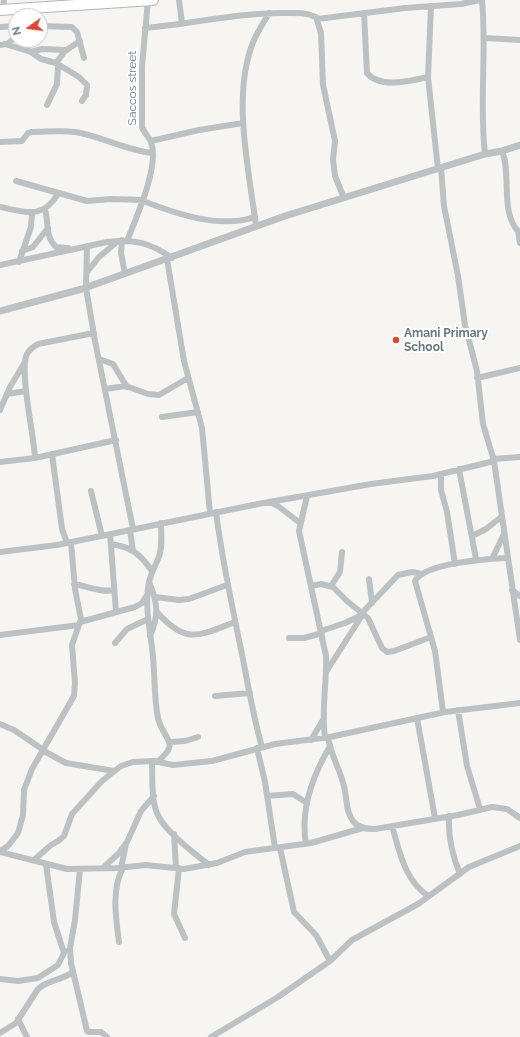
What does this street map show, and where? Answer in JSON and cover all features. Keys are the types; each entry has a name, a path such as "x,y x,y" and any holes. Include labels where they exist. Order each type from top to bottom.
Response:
{"highway":[{"path":"2,7 153,0"}],"street":[{"name":"Saccos street","path":"123,241 143,201 149,180 152,153 151,141 143,132 142,127 142,66 144,28 148,0"},
{"path":"179,0 182,23"},
{"path":"317,19 461,4 481,0 484,38 482,109 485,154"},
{"path":"431,6 428,77 444,206 458,276 465,326 477,378 483,424 493,460 520,640"},
{"path":"144,28 253,13 310,14 317,19 321,33 323,86 335,141 333,159 335,176 344,198"},
{"path":"256,226 242,112 247,67 254,41 269,13"},
{"path":"364,13 367,73 372,79 378,81 407,81 428,77"},
{"path":"48,26 72,27 77,32 84,58"},
{"path":"484,38 520,40"},
{"path":"47,104 58,84 57,64 67,50 80,41"},
{"path":"2,45 30,52 41,59 57,64 79,77 87,85 86,95 82,101"},
{"path":"28,48 30,52"},
{"path":"30,52 42,49 67,50"},
{"path":"151,141 199,130 243,123"},
{"path":"0,142 22,141 28,133 32,132 76,132 132,150 152,153"},
{"path":"0,311 86,288 256,226 485,154 502,151 520,145"},
{"path":"502,151 506,160 508,177 506,193 510,214 519,232 520,243"},
{"path":"16,181 87,201 111,199 143,201 196,217 213,220 232,222 242,221 255,216"},
{"path":"0,207 32,213 45,210 58,194"},
{"path":"45,210 48,235 54,246 71,250"},
{"path":"19,262 29,231 32,213"},
{"path":"22,252 33,247 48,228"},
{"path":"29,231 43,233"},
{"path":"87,272 99,257 123,241"},
{"path":"123,241 121,252 126,274"},
{"path":"0,258 1,265 86,247 123,241 140,242 157,247 169,258 184,361 202,428 213,512 250,693 252,715 277,848 294,912 316,935 330,961"},
{"path":"86,247 86,288 116,440 131,529 132,551"},
{"path":"0,410 25,362 30,349 38,344 94,333"},
{"path":"99,359 113,364 127,387"},
{"path":"25,362 26,391 34,438 35,458"},
{"path":"477,378 520,368"},
{"path":"106,389 127,387 148,394 159,395 188,378"},
{"path":"7,394 26,391"},
{"path":"162,417 198,412"},
{"path":"1,460 35,458 116,440"},
{"path":"0,852 8,846 18,833 23,815 24,790 35,761 74,696 76,683 72,644 79,624 79,607 74,584 69,542 62,528 52,454"},
{"path":"0,552 102,536 213,512 441,474 493,460 520,457"},
{"path":"459,469 476,559"},
{"path":"441,474 441,490 447,512 455,564"},
{"path":"91,491 102,536"},
{"path":"307,496 298,531 311,586 313,605 321,632 326,672 323,720 327,738 343,781 349,815 356,824 363,828"},
{"path":"270,502 278,506 300,523"},
{"path":"472,536 486,529 501,517"},
{"path":"154,761 169,750 170,742 159,722 156,709 156,690 148,619 147,595 152,571 159,559 161,523"},
{"path":"110,534 116,611"},
{"path":"492,559 504,534"},
{"path":"111,544 123,545 142,557 152,571"},
{"path":"331,586 340,572 342,552"},
{"path":"443,712 431,637 415,585 417,577 422,574 476,559 507,558"},
{"path":"326,672 362,614 398,575 412,572 422,574"},
{"path":"369,579 372,603"},
{"path":"149,581 156,597 157,612 156,621 150,636"},
{"path":"74,584 91,587 105,592 114,590"},
{"path":"311,586 321,584 331,586 362,614 374,628 382,648 387,652 394,651 431,637"},
{"path":"156,597 179,600 189,599 227,585"},
{"path":"512,590 520,596"},
{"path":"0,635 79,624 116,611 135,607 142,603 147,595"},
{"path":"157,612 177,632 188,635 213,630 235,622"},
{"path":"289,638 304,638 345,624 362,614"},
{"path":"115,643 127,629 148,619"},
{"path":"215,696 250,693"},
{"path":"34,860 51,844 64,836 72,814 102,781 114,771 133,762 154,761 173,765 212,761 275,744 327,738 443,712 520,702"},
{"path":"458,710 467,766 480,809"},
{"path":"417,718 435,818"},
{"path":"311,740 323,720"},
{"path":"0,724 14,730 66,763 114,771"},
{"path":"170,742 185,741 198,737"},
{"path":"306,844 304,825 307,803 318,766 330,746"},
{"path":"154,761 154,796 160,819 195,854 209,865"},
{"path":"267,796 293,794 307,803"},
{"path":"119,942 116,895 127,843 141,811 154,796"},
{"path":"0,852 67,868 122,868 146,865 178,868 209,865 245,852 306,844 363,828 375,829 480,809 500,807 520,818"},
{"path":"448,816 449,837 453,858 460,874"},
{"path":"392,826 406,870 417,888 428,896"},
{"path":"174,834 178,868 174,914 185,938"},
{"path":"103,868 127,843"},
{"path":"211,1037 258,1010 330,961 352,940 403,912 469,867 520,846"},
{"path":"46,864 54,922 64,953"},
{"path":"80,868 75,920 71,943 71,963 87,1031 101,1032 107,1037"},
{"path":"0,979 18,981 38,978 58,965 71,943"},
{"path":"0,1033 10,1028 42,986 66,977 73,972"},
{"path":"18,1019 27,1037"}],"place":[{"name":"Amani Primary School","path":"396,340"}]}
